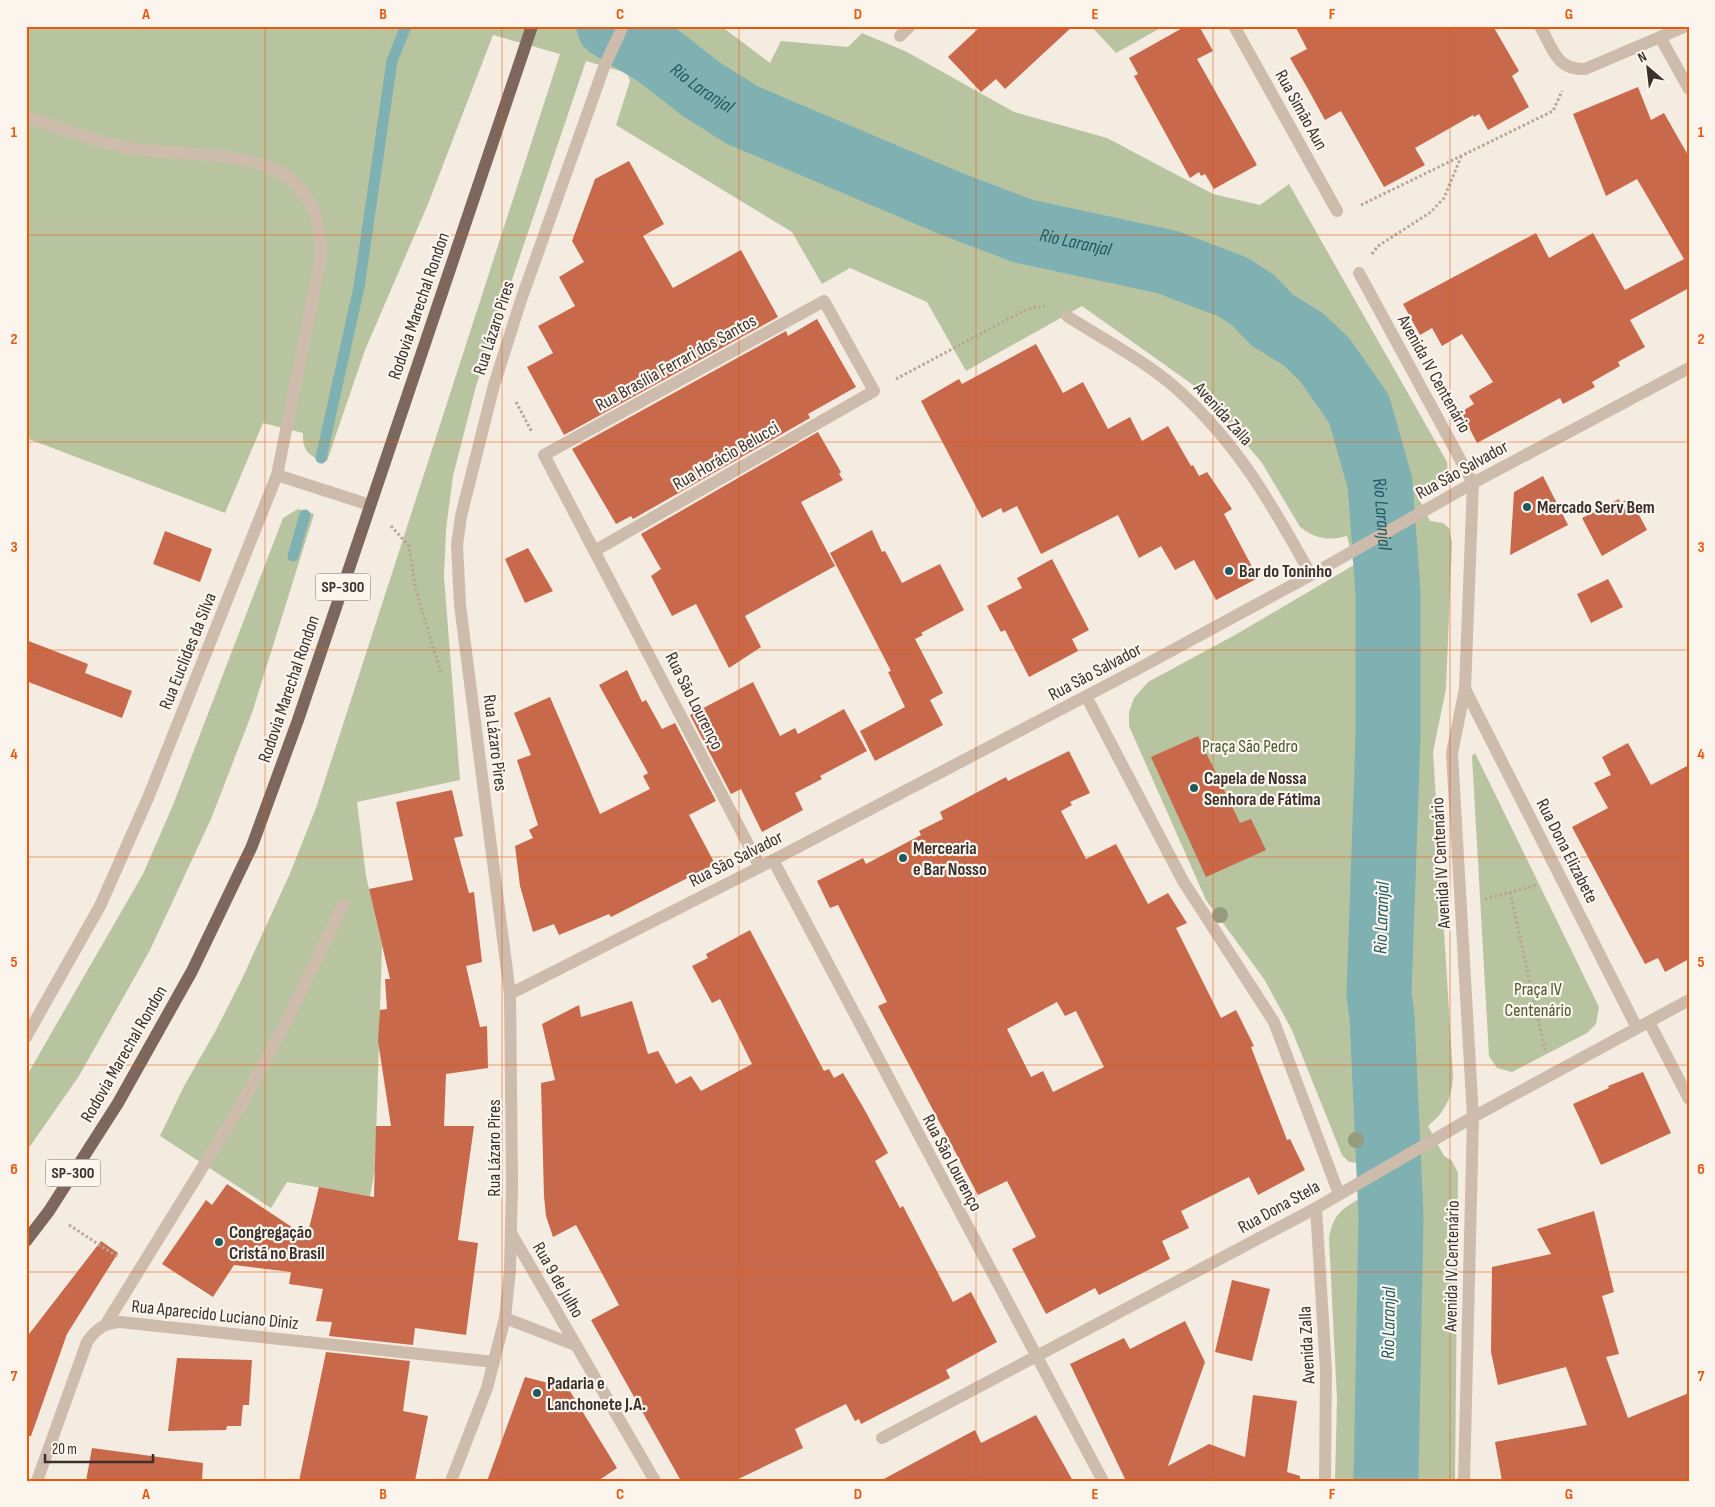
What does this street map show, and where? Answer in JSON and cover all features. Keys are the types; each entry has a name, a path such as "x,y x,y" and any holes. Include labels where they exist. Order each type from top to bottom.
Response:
{"main road":[{"name":"Rodovia Marechal Rondon","path":"26,1241 49,1211 118,1103 192,971 252,846 298,720 532,26"}],"street":[{"name":"Rua Lázaro Pires","path":"451,1481 487,1388 505,1318 511,1233 510,994 457,572 461,516 494,385 521,300 604,67 623,26"},
{"path":"900,36 910,26"},
{"name":"Rua Simão Aun","path":"1234,26 1337,212"},
{"path":"1540,26 1557,57 1564,66 1571,70 1585,69 1686,26"},
{"path":"1660,37 1689,90"},
{"name":"Rua Euclides da Silva","path":"26,117 124,147 196,155 241,157 265,164 286,175 299,187 309,202 318,221 321,257 277,475 148,798 100,906 26,1037"},
{"name":"Avenida IV Centenário","path":"1359,273 1473,482 1465,689 1452,752 1473,1118 1464,1481"},
{"name":"Rua Brasília Ferrari dos Santos","path":"544,455 824,301 874,391"},
{"name":"Avenida Zalla","path":"1067,316 1160,375 1200,412 1251,472 1311,575"},
{"name":"Rua São Salvador","path":"510,994 760,867 1086,696 1349,554 1473,482 1689,368"},
{"name":"Rua Horácio Belucci","path":"596,550 874,391"},
{"name":"Rua São Lourenço","path":"544,455 596,550 760,867"},
{"path":"277,475 370,505"},
{"name":"Rua Dona Elizabete","path":"1465,689 1637,1028"},
{"path":"1086,696 1182,882 1274,1022 1339,1194"},
{"name":"Rua São Lourenço","path":"772,860 1103,1481"},
{"path":"106,1324 241,1105 284,1026 344,906"},
{"name":"Rua Dona Stela","path":"882,1438 1316,1208 1436,1138 1689,1000"},
{"path":"1649,1022 1689,1099"},
{"name":"Avenida Zalla","path":"1316,1208 1326,1370 1327,1440 1325,1481"},
{"name":"Rua 9 de Julho","path":"511,1233 655,1481"},
{"name":"Rua 9 de Julho","path":"505,1318 575,1344"},
{"name":"Rua Aparecido Luciano Diniz","path":"37,1481 87,1342 93,1334 106,1324 120,1322 494,1362"}],"path":[{"path":"1337,212 1343,214 1553,112 1571,70"},
{"path":"1359,273 1378,246 1431,212 1444,198 1461,157"},
{"path":"874,391 1026,309 1043,306 1067,316"},
{"path":"494,385 513,398 544,455"},
{"path":"370,505 409,546 415,587 443,679"},
{"path":"1461,905 1561,879"},
{"path":"1510,892 1551,1075"},
{"path":"49,1211 140,1271"}],"green space":[{"name":"Praça São Pedro","path":"26,26 721,26 770,63 781,41 848,47 862,33 907,52 1014,112 1107,138 1213,194 1260,205 1289,184 1447,462 1448,474 1445,478 1418,497 1430,521 1443,523 1449,528 1452,542 1446,689 1433,752 1453,1076 1449,1098 1443,1110 1428,1126 1444,1156 1452,1161 1458,1173 1455,1481 1335,1481 1337,1400 1329,1238 1333,1224 1343,1209 1361,1198 1359,1163 1349,1162 1342,1155 1291,1028 1264,979 1206,900 1129,726 1129,712 1134,698 1148,682 1235,635 1354,565 1347,536 1322,538 1300,527 1262,463 1196,387 1082,306 966,371 927,302 850,268 822,284 792,232 616,125 630,81 627,73 586,61 476,386 453,476 446,529 444,577 460,780 357,802 366,876 382,946 375,1170 370,1196 287,1182 271,1208 160,1136 183,1088 242,979 291,871 316,808 560,54 493,35 428,204 365,350 327,461 316,458 308,453 304,445 303,433 263,423 225,513 26,438"},
{"path":"1091,26 1164,26 1116,53"},
{"path":"298,509 314,514 252,713 211,819 150,950 79,1076 26,1152 26,1077 143,874 173,805 283,518"},
{"name":"Praça IV Centenário","path":"1475,753 1599,1007 1596,1024 1587,1033 1512,1072 1497,1068 1489,1056 1472,756"}],"building":[{"path":"981,26 1073,26 1005,89 996,79 981,92 948,57"},
{"path":"1186,26 1199,26 1213,51 1197,59 1257,165 1214,189 1205,174 1201,176 1199,172 1190,178 1134,76 1138,74 1129,58"},
{"path":"1295,26 1493,26 1519,71 1512,76 1529,107 1488,130 1479,114 1474,117 1473,115 1415,148 1425,165 1384,187 1341,111 1325,120 1290,58 1307,49"},
{"path":"1638,87 1651,120 1664,113 1689,157 1689,288 1630,320 1645,347 1618,362 1620,366 1592,382 1595,387 1563,404 1560,398 1477,443 1461,412 1474,404 1469,396 1493,382 1462,334 1442,346 1432,328 1420,335 1403,304 1536,233 1549,258 1593,233 1625,290 1684,259 1637,179 1606,196 1573,114"},
{"path":"629,161 664,224 643,236 673,288 741,250 778,317 564,435 527,367 553,353 538,326 575,306 559,277 584,262 572,241 595,179"},
{"path":"817,319 856,387 808,414 810,418 633,519 631,516 616,524 572,449 786,331 788,336"},
{"path":"1036,344 1063,393 1083,382 1108,429 1130,417 1142,441 1168,426 1191,466 1193,465 1199,476 1207,472 1232,509 1224,514 1258,578 1216,600 1194,560 1175,570 1161,546 1139,558 1118,515 1041,554 1017,506 1003,513 1001,508 982,518 921,401 959,379 962,384"},
{"path":"818,432 841,472 839,474 843,480 801,502 835,566 745,616 761,647 729,668 696,604 672,616 651,576 661,569 641,534"},
{"path":"1543,476 1568,525 1510,555 1514,492"},
{"path":"1630,498 1647,530 1602,556 1582,518 1619,499 1620,503"},
{"path":"872,530 882,552 885,551 902,583 940,564 964,610 921,633 923,635 915,639 943,693 930,700 943,725 875,761 860,731 905,707 888,672 891,671 830,553"},
{"path":"165,531 212,549 200,582 153,564"},
{"path":"528,548 553,591 525,603 505,559"},
{"path":"1052,559 1089,630 1072,639 1078,651 1029,677 1005,630 1001,632 987,606 1022,588 1017,578"},
{"path":"1608,579 1623,607 1591,623 1577,594"},
{"path":"26,640 88,664 85,673 132,691 122,718 26,681"},
{"path":"627,670 642,702 646,700 662,729 675,723 716,801 689,815 715,864 611,917 609,914 559,935 554,924 533,932 520,886 515,846 533,838 529,830 538,825 517,760 531,755 514,713 550,697 600,814 650,789 643,776 648,773 599,685"},
{"path":"753,682 780,736 795,728 798,734 844,709 867,751 820,776 822,779 795,793 803,810 762,832 741,789 731,794 690,715"},
{"name":"Capela de Nossa Senhora de Fátima","path":"1198,736 1240,823 1251,819 1266,850 1206,877 1151,757"},
{"path":"1628,743 1651,785 1689,765 1689,959 1665,972 1658,958 1645,964 1572,827 1608,808 1594,783 1611,775 1602,757"},
{"path":"1069,751 1090,793 1070,802 1072,805 1061,811 1086,859 1116,844 1148,904 1168,893 1187,923 1176,928 1221,1018 1236,1010 1254,1046 1251,1047 1287,1140 1290,1139 1305,1170 1258,1195 1249,1177 1181,1211 1189,1228 1162,1241 1170,1259 1099,1295 1095,1288 1046,1314 1012,1249 1036,1237 1007,1181 978,1195 878,1006 887,1002 838,905 830,908 817,881 863,858 866,864 921,835 919,831 943,819 940,812 1006,777 1008,781","holes":["1057,1002 1065,1016 1076,1011 1104,1067 1053,1092 1043,1071 1031,1077 1007,1029"]},
{"path":"452,790 463,836 454,838 469,893 474,892 482,962 466,966 480,1027 487,1026 488,1068 446,1074 444,1126 474,1126 458,1240 478,1243 466,1335 415,1328 413,1345 329,1336 332,1322 316,1321 323,1289 289,1284 291,1272 234,1265 213,1297 162,1264 206,1200 212,1205 227,1184 307,1237 319,1187 374,1197 376,1126 391,1126 378,1041 380,1010 387,1009 385,979 390,979 369,889 413,880 396,802"},
{"path":"750,930 824,1071 829,1069 834,1078 843,1073 863,1107 888,1153 875,1161 900,1208 903,1206 953,1302 971,1292 997,1342 946,1370 950,1378 861,1424 859,1419 855,1421 846,1404 795,1429 803,1448 734,1481 681,1481 591,1320 619,1305 576,1225 553,1237 546,1216 541,1083 555,1080 542,1024 579,1005 581,1017 632,1001 648,1054 658,1051 676,1084 691,1076 701,1091 752,1064 720,999 712,1003 692,966 708,958 706,954"},
{"path":"1643,1072 1671,1133 1601,1165 1573,1104 1609,1088 1608,1086"},
{"path":"1594,1211 1614,1292 1602,1296 1619,1354 1606,1357 1628,1418 1689,1393 1689,1481 1502,1481 1495,1442 1587,1425 1566,1367 1498,1385 1491,1352 1492,1267 1551,1254 1537,1229"},
{"path":"101,1241 118,1253 67,1334 31,1436 26,1436 26,1338"},
{"path":"1232,1280 1270,1289 1252,1361 1215,1352"},
{"path":"1185,1321 1205,1362 1168,1466 1209,1444 1245,1457 1253,1395 1297,1401 1287,1472 1300,1476 1300,1481 1126,1481 1070,1364 1124,1338 1130,1349"},
{"path":"326,1352 410,1361 403,1411 428,1416 415,1481 299,1481"},
{"path":"177,1358 252,1360 249,1405 243,1405 241,1426 227,1426 226,1430 168,1431"},
{"path":"525,1377 568,1388 617,1468 598,1481 487,1481"},
{"path":"1036,1415 1073,1481 880,1481 975,1430 981,1443"},
{"path":"92,1448 203,1463 202,1481 86,1481"}],"waterway":[{"path":"321,458 359,287 392,61 406,26"},
{"name":"Rio Laranjal","path":"609,26 656,54 701,89 742,115 952,204 1023,231 1167,262 1233,287 1253,300 1272,320 1303,339 1325,360 1359,409 1380,483 1388,592 1388,737 1379,995 1382,1016 1391,1216 1386,1481"},
{"path":"293,556 305,515"}],"place":[{"name":"Mercado Serv Bem","path":"1527,507"},
{"name":"Bar do Toninho","path":"1229,571"},
{"name":"Capela de Nossa Senhora de Fátima","path":"1194,788"},
{"name":"Mercearia e Bar Nosso","path":"903,858"},
{"name":"Congregação Cristã no Brasil","path":"219,1242"},
{"name":"Padaria e Lanchonete J.A.","path":"537,1393"}]}
